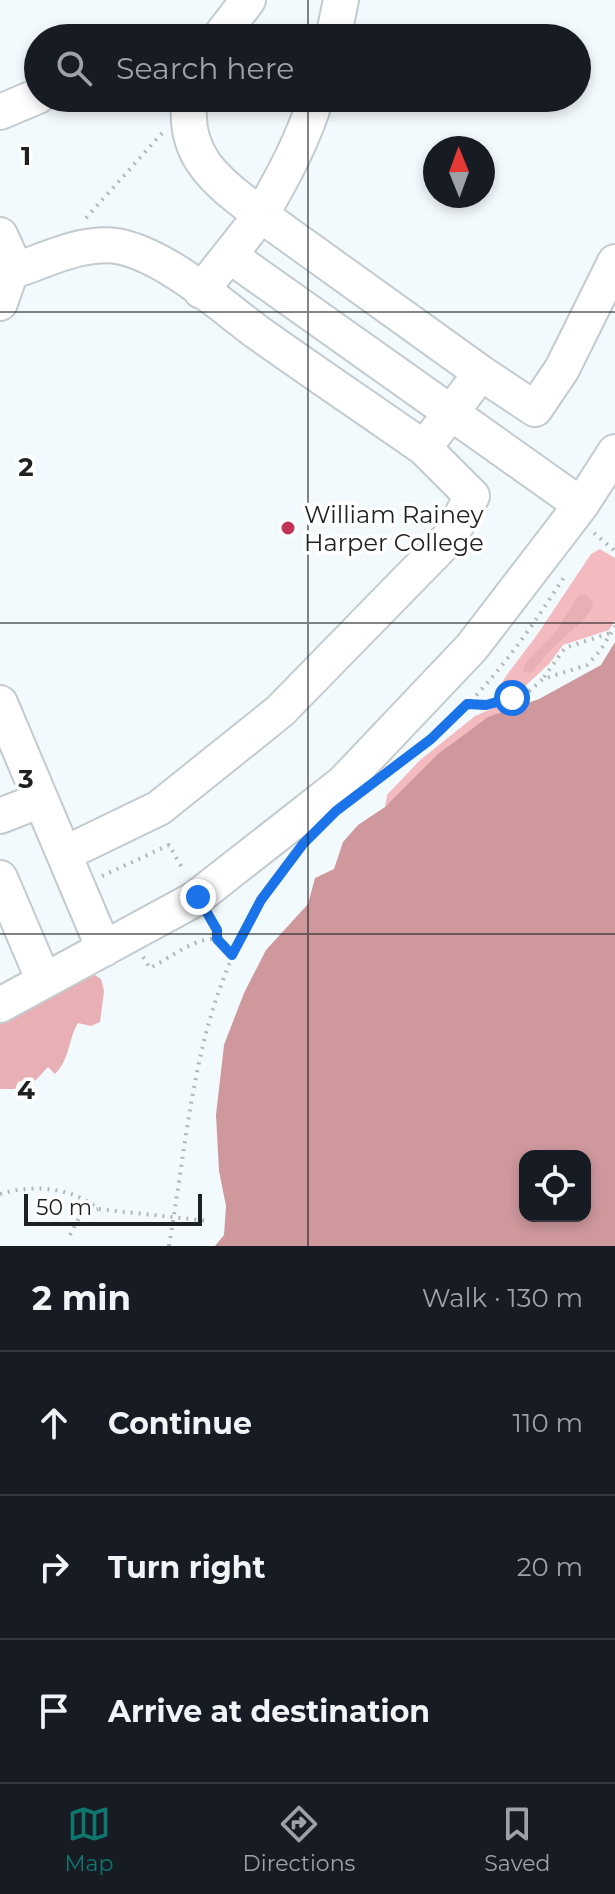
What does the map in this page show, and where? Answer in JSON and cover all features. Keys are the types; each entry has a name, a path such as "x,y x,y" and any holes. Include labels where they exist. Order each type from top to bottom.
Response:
{"lane":[{"path":"230,24 248,0"},
{"path":"336,24 341,0"},
{"path":"0,112 24,102"},
{"path":"181,112 189,124 195,149 208,171 261,215 535,409 562,369 615,262"},
{"path":"201,291 261,215 284,176 311,112"},
{"path":"0,235 16,270"},
{"path":"0,303 10,274 16,270 89,246 121,247 151,258 424,448 472,496 450,537 280,711 159,808 64,854"},
{"path":"230,256 451,412 586,518"},
{"path":"424,448 481,373"},
{"path":"0,1005 198,897 343,783 472,647 586,518 615,452"},
{"path":"0,703 64,854 116,942"},
{"path":"0,816 41,800"},
{"path":"3,895 44,981"}],"path":[{"path":"78,227 178,112"},
{"path":"586,518 615,551"},
{"path":"408,756 431,739 487,683 533,626 570,569"},
{"path":"467,704 501,702 527,693 543,679 565,648 614,629"},
{"path":"543,679 587,665 614,629"},
{"path":"95,880 169,845 217,930 217,939 232,955"},
{"path":"169,1246 193,1082 210,1014 232,955 261,900 286,866"},
{"path":"116,942 150,968 201,940 217,939"},
{"path":"0,1194 14,1189 49,1189 84,1197 98,1209"},
{"path":"70,1235 81,1214 98,1209 209,1221"}],"shaded area":[{"path":"600,549 615,558 615,620 609,630 563,645 549,664 521,690 492,700 591,554"},
{"path":"585,594 592,600 593,607 589,613 530,673 523,671 526,662 554,634 578,596"},
{"path":"615,642 615,1246 215,1246 224,1235 226,1206 219,1171 216,1115 224,1045 244,993 266,950 308,904 315,878 334,869 343,842 358,825 385,807 438,754 488,717 539,699 601,665"},
{"path":"512,700 526,704 488,718 385,807 387,795 419,761 475,716"},
{"path":"90,972 101,979 104,991 100,1022 91,1026 78,1023 64,1062 55,1074 48,1067 28,1084 24,1080 18,1082 15,1089 0,1089 0,1022"}],"place":[{"name":"William Rainey Harper College","path":"288,528"}],"route":[{"path":"198,897 217,930 217,939 232,955 261,900 303,844 336,811 431,739 467,704 486,705 512,698"}]}
